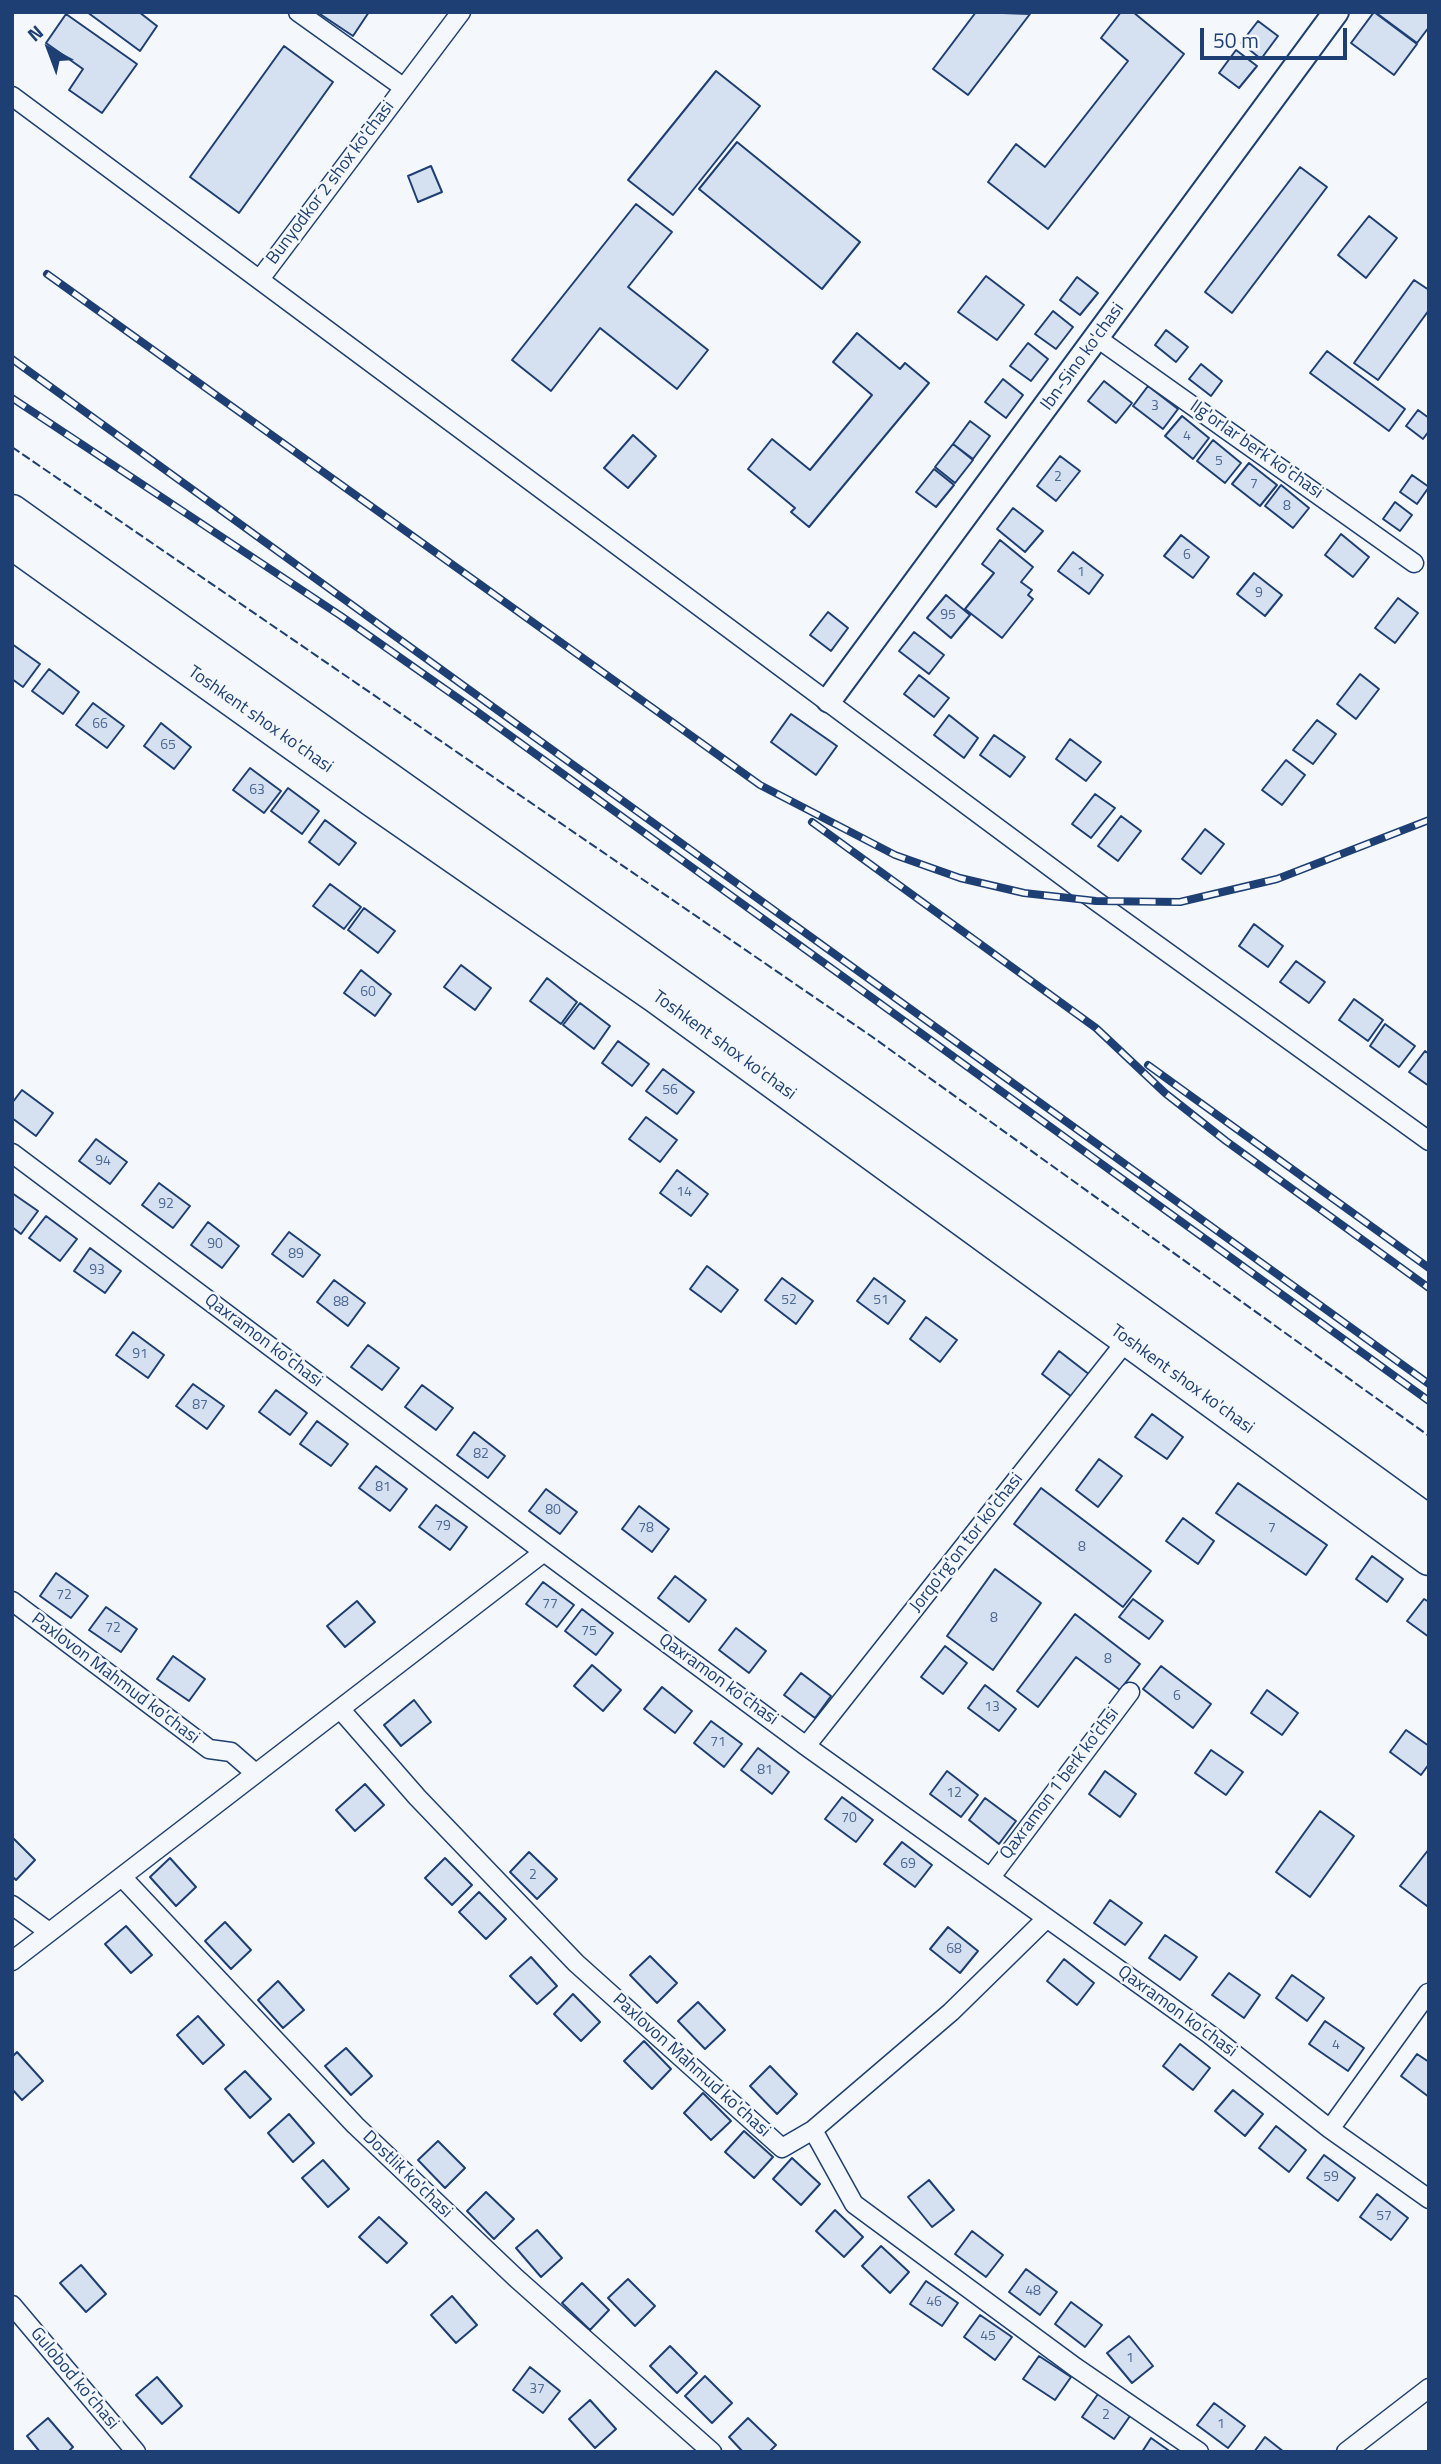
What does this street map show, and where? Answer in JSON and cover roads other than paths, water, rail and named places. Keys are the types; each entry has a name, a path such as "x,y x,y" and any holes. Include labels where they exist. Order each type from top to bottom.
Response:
{"highway":[{"name":"Toshkent shox ko'chasi","path":"12,511 684,986 1127,1340 1429,1559"},
{"name":"Toshkent shox ko'chasi","path":"12,543 1429,1522"}],"main road":[{"name":"Ibn-Sino ko'chasi","path":"829,700 1336,12"}],"street":[{"name":"Bunyodkor 2 shox ko'chasi","path":"298,12 403,87"},
{"name":"Bunyodkor 2 shox ko'chasi","path":"260,279 461,12"},
{"path":"12,96 829,700 1096,901 1429,1141"},
{"name":"Ilg'orlar berk ko'chasi","path":"1097,338 1414,563"},
{"name":"Qaxramon ko'chasi","path":"12,1153 544,1552 807,1746 1209,2034 1330,2129 1429,2199"},
{"name":"Jorqo'rg'on tor ko'chasi","path":"807,1746 1127,1340"},
{"path":"12,1961 254,1772 341,1710 544,1552"},
{"name":"Paxlovon Mahmud ko'chasi","path":"12,1601 209,1749 231,1752 254,1772"},
{"name":"Qaxramon 1 berk ko'chsi","path":"991,1877 1130,1692"},
{"name":"Paxlovon Mahmud ko'chasi","path":"341,1710 417,1797 576,1963 782,2148 813,2130"},
{"name":"Dostlik ko'chasi","path":"122,1877 355,2125 516,2278 712,2452"},
{"path":"12,1905 49,1932"},
{"path":"1047,1918 951,2012 813,2130 854,2204 1075,2367 1199,2452"},
{"path":"1330,2129 1428,1993"},
{"name":"Gulobod ko'chasi","path":"12,2305 136,2452"},
{"path":"1346,2452 1429,2388"}],"railway":[{"path":"47,274 760,785 895,855 960,878 1024,893 1096,901 1180,902 1277,879 1429,820"},
{"path":"12,359 1429,1384"},
{"path":"12,398 341,616 472,708 1429,1401"},
{"path":"812,822 1096,1028 1165,1093 1226,1141 1429,1288"},
{"path":"1148,1065 1429,1268"}]}
